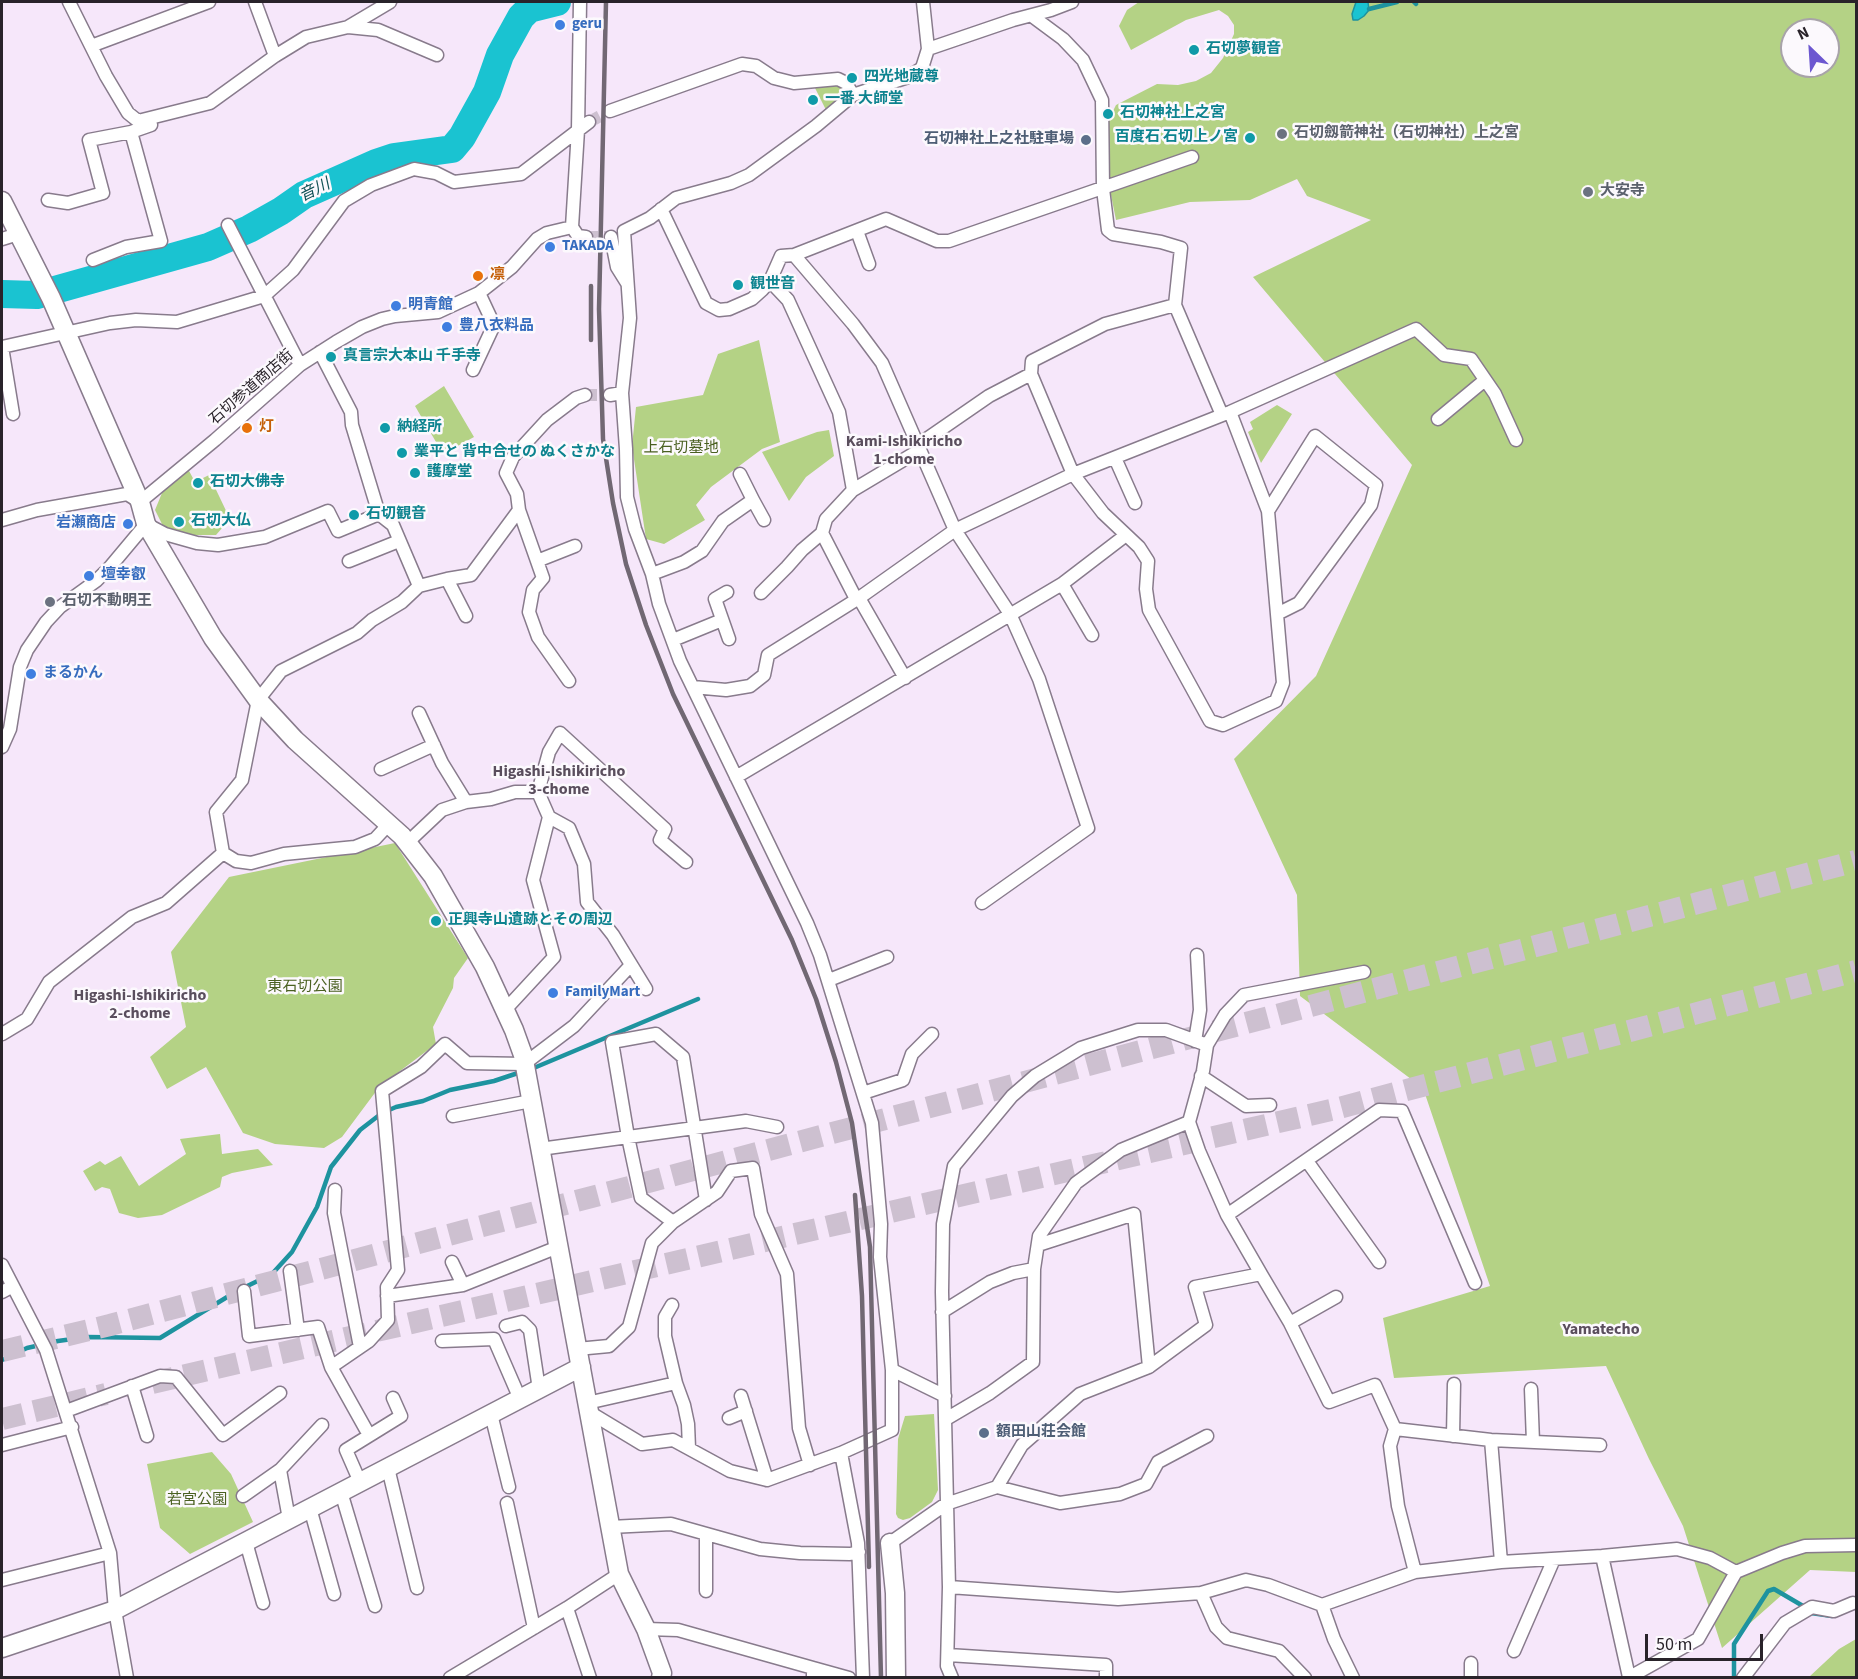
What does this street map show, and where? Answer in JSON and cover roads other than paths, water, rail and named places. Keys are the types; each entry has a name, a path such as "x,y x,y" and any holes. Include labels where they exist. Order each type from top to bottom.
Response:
{"street":[{"path":"69,2 106,76 128,113 138,121 210,103 275,56 306,37 348,27 390,2"},
{"path":"91,46 209,2"},
{"path":"255,2 275,56"},
{"path":"580,2 578,130 573,227 578,236 586,237"},
{"path":"588,1408 642,1444 673,1440 730,1471 767,1480 841,1453 892,1430 892,1370 880,1257 881,1224 872,1123 829,981 807,923 680,662 635,528 627,497 616,394 630,318 624,231 650,218 676,198 731,183 749,175 816,126 854,94 909,77 922,68 928,49 923,2"},
{"path":"928,49 1072,2"},
{"path":"1032,16 1063,39 1083,60 1098,90 1103,108 1103,189 1108,230 1113,234 1161,242 1181,248 1175,305 1226,413 1268,511 1283,683 1275,701 1223,725 1210,721 1149,610 1146,590 1148,561 1140,548 1103,513 1073,474 1030,374 1032,362 1105,324 1175,305"},
{"path":"348,27 378,30 437,55"},
{"path":"610,111 742,64 756,66 774,78 794,83 838,79 846,83 854,94"},
{"path":"48,200 68,203 103,193 89,140 131,132 151,125 149,118"},
{"path":"13,414 2,347 110,323 136,320 177,322 264,296 293,270 344,201 371,185 414,169 436,173 454,183 521,174 589,122"},
{"path":"93,260 126,248 161,241 131,132"},
{"path":"661,209 706,303 719,309 729,309 752,299 770,280 781,256 794,255 886,219 937,241 949,241 1192,157"},
{"path":"2,201 10,236 47,290 140,502 146,524 213,638 258,700 295,740 389,824 433,876 485,967 514,1030 524,1064 619,1574 646,1629 662,1673 661,1677"},
{"path":"228,225 300,365"},
{"name":"石切参道商店街","path":"140,502 300,365 320,352 362,327 382,319 438,312 479,293 512,267 537,239 547,233 573,227"},
{"path":"857,231 869,264"},
{"path":"611,237 617,267 629,286"},
{"path":"794,255 853,324 882,363 955,530 1010,614 1039,679 1088,828 982,903"},
{"path":"770,280 788,300 839,412 853,490"},
{"path":"473,370 494,325 479,293"},
{"path":"693,687 726,690 750,686 764,675 768,655 857,599 955,530 1073,474 1226,413 1416,329 1444,355 1471,359 1495,394 1516,440"},
{"path":"320,352 351,412 352,425 379,514 393,525 419,586"},
{"path":"760,592 822,533 826,519 853,490 919,447 989,396 1030,374"},
{"path":"1438,419 1485,380"},
{"path":"569,681 538,637 529,612 533,590 543,578 519,510 517,494 506,473 513,457 547,420 576,398 585,395"},
{"path":"1268,511 1315,436 1376,484 1371,505 1299,603 1277,614"},
{"path":"1115,458 1135,503"},
{"path":"740,474 764,520"},
{"path":"2,520 38,510 127,494 140,502"},
{"path":"652,574 684,562 702,551 723,521 753,500"},
{"path":"389,824 375,839 355,847 284,854 251,863 236,861 223,853 216,812 242,780 258,700 281,671 357,633 372,620 402,602 419,586 471,575 519,510"},
{"path":"146,524 165,534 197,543 218,545 265,537 328,511 338,531 379,514"},
{"path":"2,744 10,729 20,667 27,650 46,622 60,607 96,581 146,524"},
{"path":"822,533 857,599 905,678"},
{"path":"736,777 1062,584 1126,535"},
{"path":"349,561 399,541"},
{"path":"537,561 574,546"},
{"path":"447,579 466,616"},
{"path":"1062,584 1092,635"},
{"path":"727,592 715,599 729,639"},
{"path":"673,640 722,620"},
{"path":"419,712 442,763 466,802"},
{"path":"505,1010 554,957 533,880 549,817 538,792 549,752 560,733 665,829 660,840 686,862"},
{"path":"381,769 434,745"},
{"path":"407,843 442,810 466,802 490,800 515,792 538,792"},
{"path":"549,817 570,828 584,864 587,902 613,935 646,989"},
{"path":"2,1034 27,1019 49,982 132,917 166,903 223,853"},
{"path":"1197,955 1201,1076 1189,1122 1199,1151 1227,1215 1290,1323 1329,1402 1375,1385 1395,1429 1390,1446 1398,1506 1415,1572"},
{"path":"829,981 887,957"},
{"path":"331,1367 369,1341 388,1320 387,1287 398,1270 382,1091 421,1067 445,1044 467,1063 524,1064 573,1026 631,965"},
{"path":"1201,1043 1244,995 1365,972"},
{"path":"952,1677 947,1666 949,1587 942,1312 943,1224 954,1166 1012,1096 1035,1076 1081,1048 1138,1030 1166,1030 1201,1043"},
{"path":"673,1222 641,1198 612,1042 656,1034 683,1057 706,1200"},
{"path":"863,1093 903,1080 912,1054 932,1034"},
{"path":"1201,1076 1246,1106 1270,1105"},
{"path":"453,1116 531,1101"},
{"path":"1227,1215 1379,1110 1402,1111 1475,1283"},
{"path":"540,1149 746,1121 777,1127"},
{"path":"946,1419 990,1393 1034,1362 1034,1269 1040,1236 1076,1183 1121,1150 1189,1122"},
{"path":"1308,1161 1379,1262"},
{"path":"577,1349 609,1346 629,1328 652,1243 673,1222 717,1192 730,1171 753,1168 760,1214 787,1274 799,1428 810,1465"},
{"path":"335,1190 334,1213 360,1347"},
{"path":"1038,1245 1134,1214 1149,1367"},
{"path":"387,1296 463,1285 558,1247"},
{"path":"452,1262 463,1285"},
{"path":"2,1265 7,1289 46,1350 72,1427 110,1553 115,1610 127,1677"},
{"path":"942,1312 990,1282 1013,1273 1034,1269"},
{"path":"290,1271 298,1330"},
{"path":"997,1486 1022,1445 1080,1394 1149,1367 1206,1325 1195,1287 1261,1274"},
{"path":"244,1291 249,1336 318,1327 331,1367 369,1435"},
{"path":"1290,1323 1336,1297"},
{"path":"672,1305 665,1317 665,1336 676,1383 684,1405 689,1449"},
{"path":"506,1326 522,1322 530,1330 539,1389"},
{"path":"442,1341 494,1339 519,1400"},
{"path":"2,1648 115,1610 581,1367"},
{"path":"892,1370 945,1396"},
{"path":"66,1410 160,1376 176,1377 224,1435 280,1394"},
{"path":"588,1408 676,1383"},
{"path":"1454,1384 1454,1436"},
{"path":"132,1386 147,1436"},
{"path":"1531,1389 1533,1442"},
{"path":"741,1396 767,1480"},
{"path":"360,1482 346,1450 401,1416 393,1398"},
{"path":"729,1418 746,1411"},
{"path":"491,1414 509,1487"},
{"path":"243,1496 280,1470 322,1425"},
{"path":"2,1445 72,1427"},
{"path":"1395,1429 1491,1440 1600,1444"},
{"path":"896,1677 895,1593 891,1543 946,1504 997,1486 1060,1503 1120,1494 1146,1484 1158,1462 1207,1436"},
{"path":"1491,1440 1501,1562"},
{"path":"841,1453 859,1552 863,1677"},
{"path":"388,1468 417,1588"},
{"path":"280,1470 289,1519"},
{"path":"340,1492 375,1606"},
{"path":"507,1503 534,1628"},
{"path":"310,1508 334,1594"},
{"path":"610,1527 671,1524 770,1550 800,1553 850,1554 859,1552"},
{"path":"706,1534 706,1591"},
{"path":"246,1542 263,1603"},
{"path":"1602,1556 1629,1677 1698,1639 1737,1572 1805,1546 1857,1545"},
{"path":"949,1587 1118,1599 1201,1593 1246,1580 1268,1585 1322,1605 1415,1572 1501,1562 1677,1549 1710,1558 1737,1572"},
{"path":"2,1580 110,1553"},
{"path":"1514,1651 1554,1559"},
{"path":"450,1677 567,1608 619,1574"},
{"path":"1201,1593 1216,1627 1227,1638 1279,1651 1305,1677"},
{"path":"1743,1677 1785,1623 1812,1606 1834,1611 1852,1603"},
{"path":"1322,1605 1334,1639 1353,1677"},
{"path":"567,1608 590,1677"},
{"path":"646,1629 678,1630 813,1673 849,1677"},
{"path":"948,1654 1106,1665 1106,1677"},
{"path":"1471,1663 1471,1677"}],"water":[{"path":"1356,2 1368,2 1369,10 1358,20 1353,20 1352,14"}],"waterway":[{"name":"音川","path":"2,294 37,295 208,247 249,229 304,195 376,163 394,157 452,149 462,137 487,92 500,55 521,17 529,9 557,2"},
{"path":"1369,9 1397,2"},
{"path":"529,1070 698,999"},
{"path":"2,1360 27,1348 58,1341 87,1337 160,1338 237,1291 272,1274 292,1252 317,1207 331,1167 360,1130 382,1113 450,1090 494,1081 521,1072"},
{"path":"1734,1678 1734,1644 1768,1591 1774,1589 1811,1613 1832,1616"}],"tunnel":[{"path":"589,122 610,111"},
{"path":"586,237 611,237"},
{"path":"585,395 610,395"},
{"path":"2,1351 110,1325 1856,861"},
{"path":"152,1383 1335,1109 1856,971"},
{"path":"2,1419 106,1394"}],"railway":[{"path":"606,2 599,309 603,439 613,503 626,564 646,625 673,694 792,940 816,999 852,1123 870,1247 881,1678"},
{"path":"591,286 591,340"},
{"path":"855,1195 862,1296 869,1567"}],"place":[{"name":"geru","path":"560,25"},
{"name":"石切夢観音","path":"1194,50"},
{"name":"四光地蔵尊","path":"852,78"},
{"name":"一番 大師堂","path":"813,100"},
{"name":"石切神社上之宮","path":"1108,114"},
{"name":"石切劔箭神社（石切神社）上之宮","path":"1282,134"},
{"name":"百度石 石切上ノ宮","path":"1250,138"},
{"name":"石切神社上之社駐車場","path":"1086,140"},
{"name":"大安寺","path":"1588,192"},
{"name":"TAKADA","path":"550,247"},
{"name":"凛","path":"478,276"},
{"name":"観世音","path":"738,285"},
{"name":"明青館","path":"396,306"},
{"name":"豊八衣料品","path":"447,327"},
{"name":"真言宗大本山 千手寺","path":"331,357"},
{"name":"灯","path":"247,428"},
{"name":"納経所","path":"385,428"},
{"name":"業平と 背中合せの ぬくさかな","path":"402,453"},
{"name":"護摩堂","path":"415,473"},
{"name":"石切大佛寺","path":"198,483"},
{"name":"石切観音","path":"354,515"},
{"name":"石切大仏","path":"179,522"},
{"name":"岩瀬商店","path":"128,524"},
{"name":"壇幸叡","path":"89,576"},
{"name":"石切不動明王","path":"50,602"},
{"name":"まるかん","path":"31,674"},
{"name":"正興寺山遺跡とその周辺","path":"436,921"},
{"name":"FamilyMart","path":"553,993"},
{"name":"額田山荘会館","path":"984,1433"}],"district":[{"name":"Kami-Ishikiricho 1-chome","path":"904,451"},
{"name":"Higashi-Ishikiricho 3-chome","path":"559,781"},
{"name":"Higashi-Ishikiricho 2-chome","path":"140,1005"},
{"name":"Yamatecho","path":"1601,1330"}],"park label":[{"name":"上石切墓地","path":"681,449"},
{"name":"東石切公園","path":"305,988"},
{"name":"若宮公園","path":"197,1501"}]}
